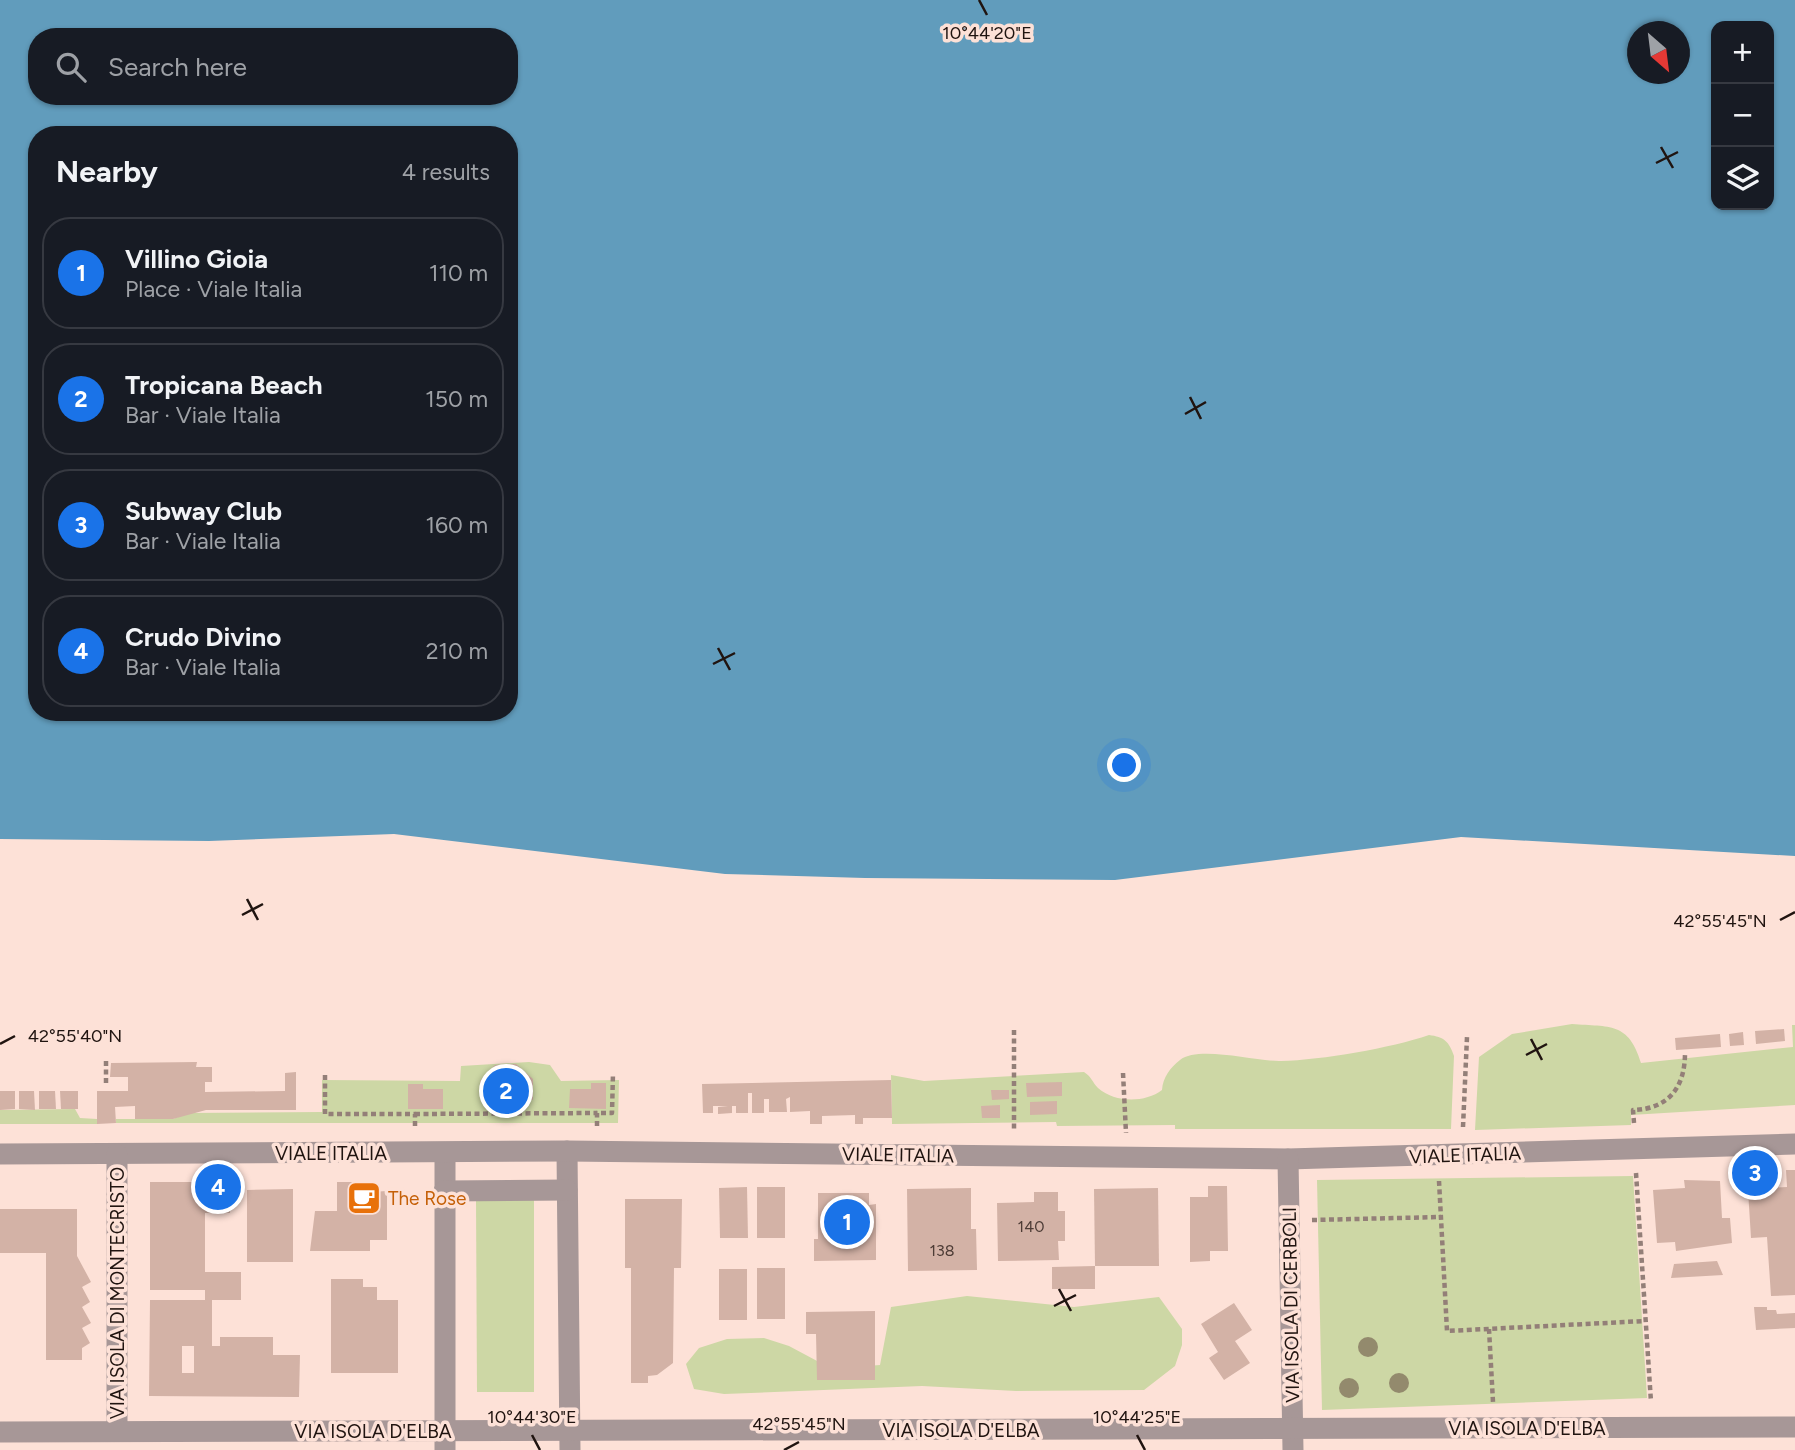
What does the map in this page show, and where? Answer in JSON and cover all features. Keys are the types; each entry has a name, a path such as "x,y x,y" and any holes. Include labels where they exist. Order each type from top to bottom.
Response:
{"street":[{"name":"VIALE ITALIA","path":"0,1154 597,1151 1288,1159 1795,1144"},
{"path":"567,1151 569,1440"},
{"path":"445,1153 445,1441"},
{"name":"VIA ISOLA DI MONTECRISTO","path":"117,1155 117,1431"},
{"name":"VIA ISOLA DI CERBOLI","path":"1288,1159 1293,1450"},
{"path":"444,1187 567,1187"},
{"name":"VIA ISOLA D'ELBA","path":"0,1432 117,1431 204,1441 1049,1440 1293,1428 1795,1427"}],"path":[{"path":"1014,1030 1015,1157"},
{"path":"1463,1124 1467,1037"},
{"path":"1652,1427 1633,1110 1656,1108 1670,1097 1683,1071 1685,1053"},
{"path":"106,1061 106,1083"},
{"path":"325,1075 325,1114 612,1113 612,1073"},
{"path":"1123,1073 1125,1125"},
{"path":"597,1113 597,1151"},
{"path":"415,1114 415,1153"},
{"path":"1438,1156 1447,1331 1645,1321"},
{"path":"1290,1221 1441,1217"},
{"path":"1489,1329 1494,1428"}],"green space":[{"path":"1572,1024 1607,1027 1624,1033 1641,1063 1793,1047 1792,1025 1795,1025 1795,1105 1631,1115 1631,1125 1475,1130 1479,1057 1512,1034"},
{"path":"1429,1035 1445,1041 1454,1056 1451,1129 1175,1129 1175,1125 1057,1126 1056,1122 892,1124 891,1075 924,1081 1084,1072 1105,1093 1130,1100 1147,1097 1162,1090 1170,1070 1180,1060 1189,1056 1214,1054 1271,1061 1298,1060 1376,1049"},
{"path":"529,1062 550,1065 561,1081 619,1080 618,1123 116,1123 116,1119 173,1119 188,1113 322,1112 322,1080 460,1081 461,1066"},
{"path":"75,1109 80,1118 97,1119 97,1124 0,1124 0,1110"},
{"path":"1633,1176 1647,1398 1322,1410 1317,1180"},
{"path":"534,1198 534,1392 477,1392 476,1199"},
{"path":"967,1296 1074,1307 1159,1297 1182,1329 1182,1345 1175,1366 1144,1390 1016,1391 922,1386 724,1394 694,1389 686,1364 699,1348 727,1339 764,1338 789,1346 819,1362 853,1367 880,1365 891,1307"}],"water":[{"path":"0,0 1795,0 1795,856 1461,837 1115,880 865,878 725,874 394,834 209,841 0,839"}],"building":[{"path":"1784,1029 1785,1041 1756,1044 1755,1031"},
{"path":"1743,1032 1744,1045 1730,1046 1729,1034"},
{"path":"1720,1034 1721,1047 1676,1050 1675,1038"},
{"path":"197,1062 196,1067 212,1067 212,1082 205,1082 205,1092 285,1091 285,1073 296,1072 296,1110 206,1110 173,1119 135,1119 135,1106 115,1107 116,1123 97,1124 97,1091 128,1091 128,1077 110,1077 111,1063"},
{"path":"516,1064 533,1079 533,1100 524,1098 514,1108 499,1107 490,1098 481,1102 480,1081 495,1065"},
{"path":"891,1080 892,1118 863,1118 863,1124 855,1124 855,1115 822,1116 822,1124 810,1124 810,1111 790,1112 790,1097 786,1099 787,1112 769,1112 769,1099 764,1099 764,1113 752,1113 752,1093 748,1093 748,1113 736,1113 736,1106 732,1106 732,1113 718,1114 718,1107 728,1106 713,1106 713,1113 703,1113 702,1084"},
{"path":"1062,1082 1062,1096 1027,1097 1026,1083"},
{"path":"591,1083 606,1083 606,1109 569,1108 570,1089 591,1089"},
{"path":"408,1084 423,1084 423,1089 443,1089 443,1109 408,1109"},
{"path":"991,1090 1009,1090 1009,1099 992,1100"},
{"path":"0,1091 15,1091 15,1109 0,1110"},
{"path":"19,1091 34,1091 35,1110 19,1109"},
{"path":"39,1091 55,1091 56,1109 39,1109"},
{"path":"60,1091 78,1091 78,1109 61,1109"},
{"path":"1057,1101 1057,1114 1030,1115 1030,1102"},
{"path":"1000,1105 1000,1118 982,1118 981,1106"},
{"path":"1786,1170 1795,1170 1795,1295 1771,1296 1767,1237 1751,1238 1747,1174 1764,1173 1764,1188 1787,1187"},
{"path":"1684,1180 1720,1181 1722,1218 1730,1218 1732,1243 1676,1251 1675,1242 1657,1243 1653,1190 1685,1188"},
{"path":"150,1182 230,1182 230,1213 205,1213 205,1272 241,1272 241,1300 212,1300 212,1346 220,1346 220,1337 273,1337 273,1355 300,1355 299,1397 149,1396 150,1300 205,1300 205,1290 150,1290","holes":["182,1346 194,1346 194,1373 182,1373"]},
{"path":"337,1182 370,1182 370,1192 387,1191 387,1240 370,1240 370,1251 310,1251 315,1211 337,1211"},
{"path":"1208,1186 1227,1186 1228,1251 1210,1251 1210,1261 1190,1262 1190,1197 1208,1197"},
{"path":"747,1187 748,1238 720,1238 719,1188"},
{"path":"757,1187 785,1187 785,1238 757,1238"},
{"path":"971,1188 971,1229 976,1229 977,1270 908,1271 907,1189"},
{"path":"1158,1188 1159,1266 1095,1266 1094,1189"},
{"path":"293,1189 293,1262 247,1262 247,1190"},
{"path":"1034,1192 1058,1192 1058,1211 1065,1211 1065,1241 1058,1241 1059,1260 998,1261 997,1203 1034,1202"},
{"path":"818,1193 869,1193 869,1205 876,1204 876,1260 814,1261 814,1239 818,1239"},
{"path":"625,1199 682,1199 681,1268 674,1268 673,1363 657,1375 648,1376 648,1383 631,1383 631,1268 625,1268"},
{"path":"0,1209 77,1209 77,1256 91,1282 82,1287 90,1302 82,1307 91,1323 82,1328 90,1343 82,1348 82,1360 46,1360 46,1253 0,1253"},
{"path":"1717,1261 1723,1275 1671,1278 1674,1264"},
{"path":"1095,1266 1095,1289 1052,1289 1052,1267"},
{"path":"757,1268 785,1268 785,1319 757,1319"},
{"path":"719,1269 747,1269 747,1320 719,1320"},
{"path":"331,1279 363,1279 363,1287 377,1287 377,1300 398,1300 398,1373 331,1373"},
{"path":"1234,1303 1252,1330 1235,1341 1250,1363 1224,1380 1209,1358 1218,1352 1201,1324"},
{"path":"1754,1307 1767,1307 1767,1310 1776,1310 1777,1314 1795,1313 1795,1328 1756,1330"},
{"path":"875,1311 875,1380 817,1380 816,1334 806,1334 806,1312"}],"place":[{"name":"Tropicana Beach","path":"506,1091"},
{"name":"Subway Club","path":"1755,1173"},
{"name":"Crudo Divino","path":"218,1187"},
{"name":"The Rose","path":"364,1198"},
{"name":"Villino Gioia","path":"847,1222"}]}
